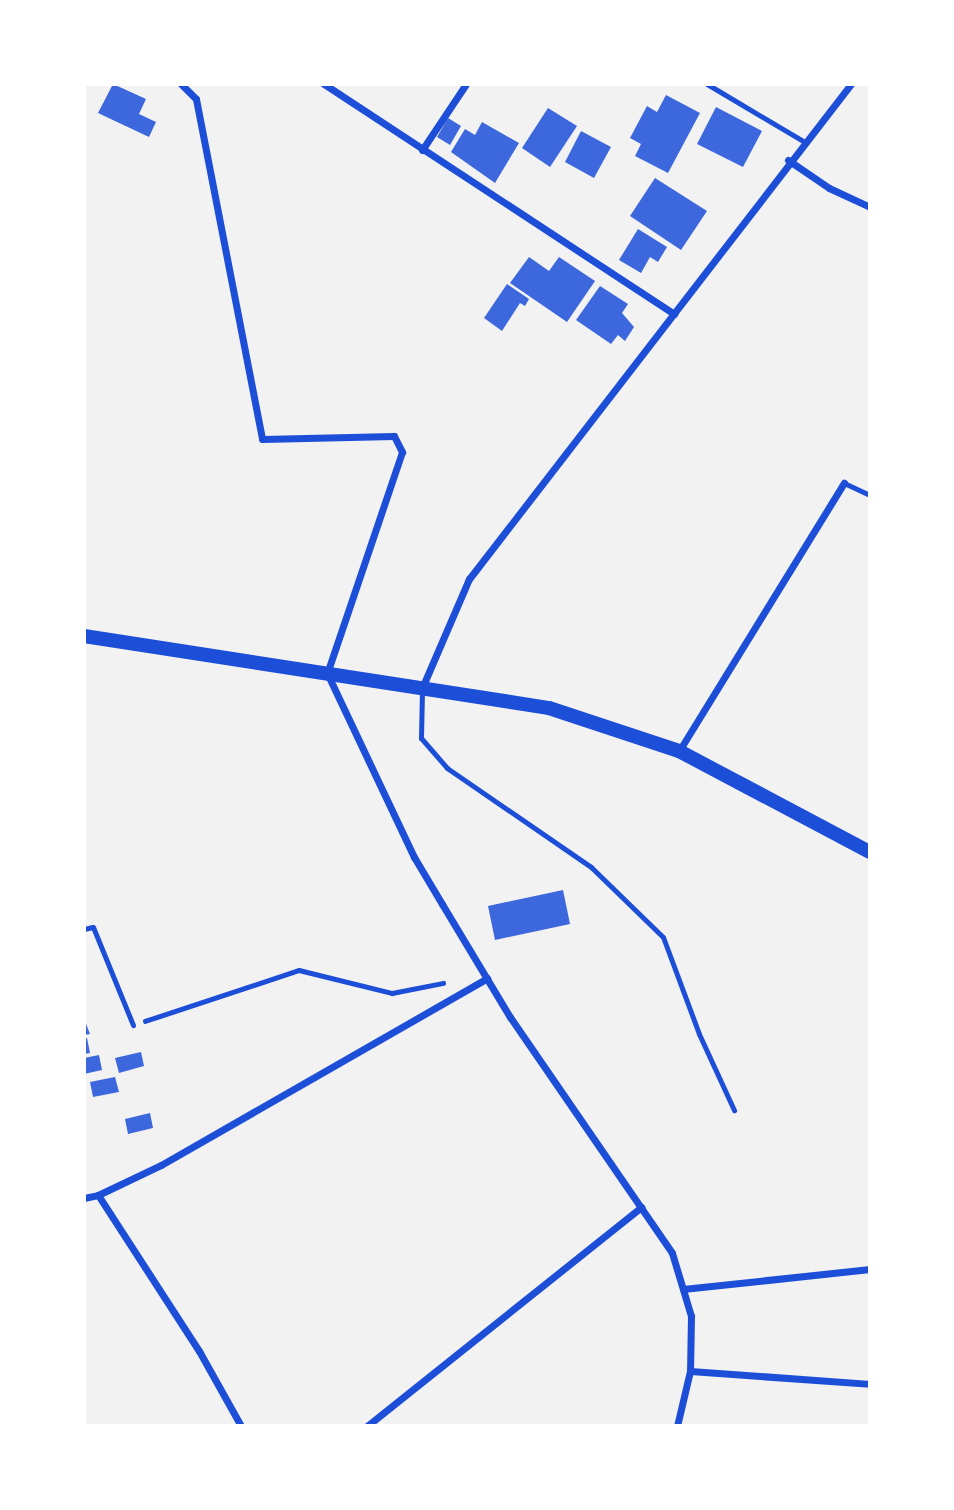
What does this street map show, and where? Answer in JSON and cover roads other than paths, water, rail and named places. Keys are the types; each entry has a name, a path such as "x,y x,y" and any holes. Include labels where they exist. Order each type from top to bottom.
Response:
{"main road":[{"path":"84,636 549,708 679,751 870,852"}],"street":[{"path":"181,84 196,99 262,439 394,436 402,452 327,673 414,856 486,976 672,1253 691,1316 690,1371 677,1426"},
{"path":"324,84 674,314"},
{"path":"422,150 466,84"},
{"path":"422,688 469,579 674,314 788,160 851,84"},
{"path":"788,160 829,188 870,207"},
{"path":"679,751 844,483"},
{"path":"84,1198 97,1195 161,1166 486,976"},
{"path":"97,1195 199,1351 241,1426"},
{"path":"367,1426 641,1207"},
{"path":"683,1289 870,1269"},
{"path":"690,1371 870,1384"}],"lane":[{"path":"707,84 803,141"},
{"path":"844,483 870,495"},
{"path":"422,688 421,738 447,768 591,867 663,937 699,1034 734,1110"},
{"path":"84,929 93,927 133,1025"}]}
